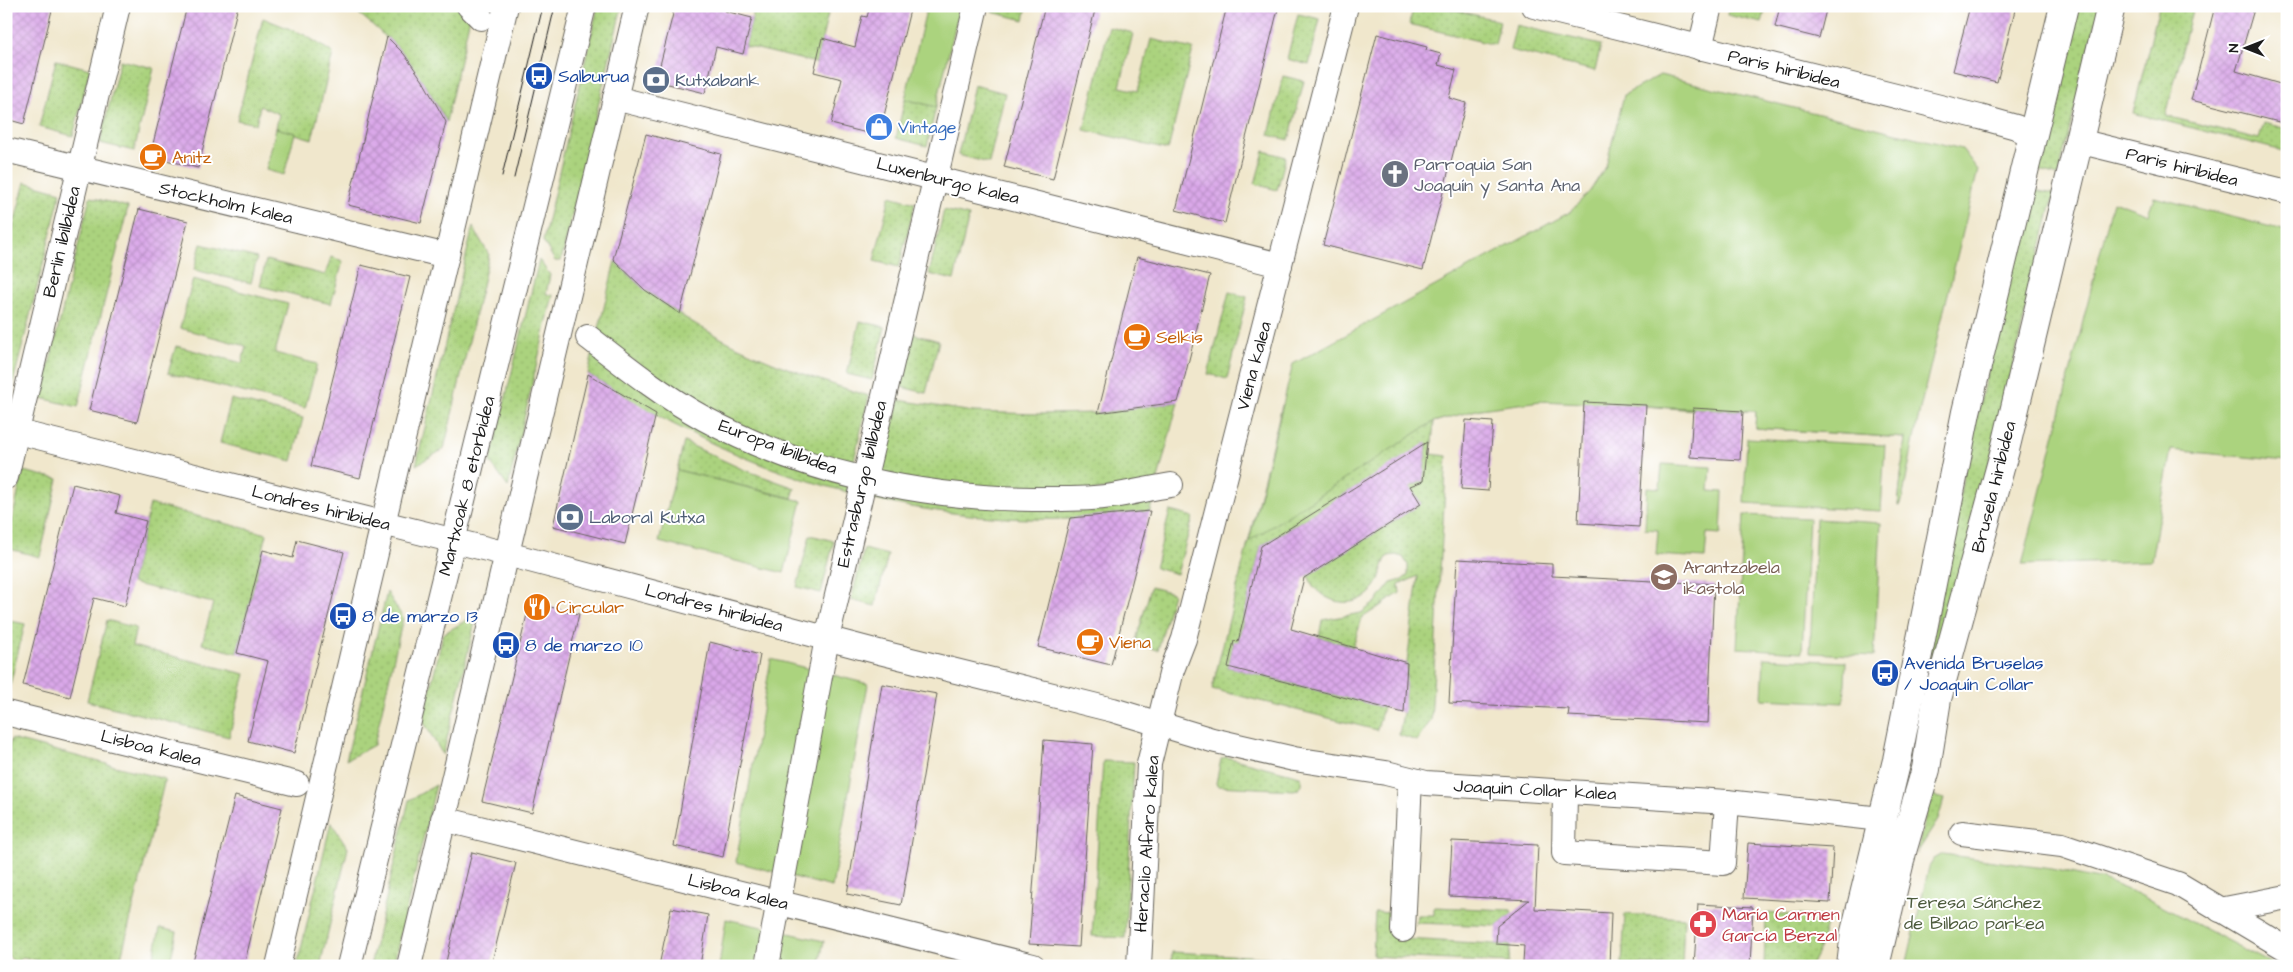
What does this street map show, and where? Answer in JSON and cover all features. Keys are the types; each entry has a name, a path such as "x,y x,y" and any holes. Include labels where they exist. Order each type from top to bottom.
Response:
{"main road":[{"path":"1851,966 1855,932 1881,819 1897,760 1917,665 1950,486 1966,412 2064,6"},
{"name":"Brusela hiribidea","path":"1875,966 1903,848 1928,762 1937,699 2005,450 2110,6"},
{"path":"1836,966 1855,932"}],"street":[{"name":"Berlin ibilbidea","path":"6,477 12,431 118,6"},
{"path":"278,966 506,6"},
{"name":"Martxoak 8 etorbidea","path":"350,966 584,6"},
{"path":"408,966 637,6"},
{"name":"Estrasburgo ibilbidea","path":"767,966 777,902 827,638 863,478 976,6"},
{"name":"Viena kalea","path":"1159,724 1172,670 1184,639 1346,6"},
{"name":"Paris hiribidea","path":"1534,6 1998,122 2016,127 2032,136"},
{"path":"1700,48 1710,6"},
{"name":"Luxenburgo kalea","path":"616,98 1280,265"},
{"name":"Paris hiribidea","path":"2078,142 2287,192"},
{"name":"Stockholm kalea","path":"6,150 447,256"},
{"name":"Europa ibilbidea","path":"588,337 641,377 705,418 761,445 813,464 863,478 924,491 990,498 1051,499 1111,496 1171,485"},
{"name":"Londres hiribidea","path":"12,431 507,554 827,638 1113,710 1159,724"},
{"name":"Lisboa kalea","path":"6,712 297,784"},
{"name":"Joaquin Collar kalea","path":"1159,724 1212,740 1294,759 1386,773 1410,780 1447,786 1727,802 1881,819"},
{"name":"Heraclio Alfaro kalea","path":"1139,966 1149,764 1159,724"},
{"path":"1403,930 1410,780"},
{"path":"1565,792 1564,853 1704,862 1724,863 1727,802"},
{"name":"Lisboa kalea","path":"443,819 1033,966"},
{"path":"1881,819 1903,848"},
{"path":"1962,833 2062,845 2178,884 2287,949"},
{"path":"2220,910 2287,897"}],"green space":[{"path":"349,6 459,6 470,17 446,122 427,88 405,58 365,18"},
{"path":"598,6 622,6 561,261 555,261 543,241"},
{"path":"755,6 830,6 816,63 745,46"},
{"path":"927,6 960,6 936,107 905,99"},
{"path":"994,6 1027,6 1024,20 992,12"},
{"path":"1414,6 1439,6 1500,21 1495,45 1409,24"},
{"path":"1729,6 1766,6 1762,23 1727,15"},
{"path":"2076,6 2100,6 2058,176 2036,170"},
{"path":"2159,6 2193,6 2166,116 2259,139 2264,123 2287,129 2287,152 2133,113"},
{"path":"1298,14 1320,19 1309,65 1287,59"},
{"path":"263,18 305,35 333,53 312,139 276,128 279,114 260,106 256,124 237,120"},
{"path":"1516,25 1601,45 1595,71 1510,50"},
{"path":"1109,27 1133,33 1120,87 1138,91 1151,39 1193,49 1168,150 1084,130"},
{"path":"56,60 90,69 73,136 39,127"},
{"path":"120,60 154,68 134,151 100,143"},
{"path":"1660,75 1962,149 1978,170 1920,409 1901,505 1898,506 1905,438 1755,428 1756,411 1541,401 1480,409 1433,422 1249,541 1293,364 1570,212 1590,191 1606,166 1624,95"},
{"path":"1283,76 1304,81 1289,140 1269,135"},
{"path":"974,85 1005,93 989,163 958,155"},
{"path":"905,99 936,107 927,146 896,138"},
{"path":"276,128 295,133 284,175 266,170"},
{"path":"1264,151 1286,157 1277,190 1255,184"},
{"path":"25,182 61,192 11,391 6,390 6,255"},
{"path":"2029,189 2054,194 1919,755 1910,753 1965,468"},
{"path":"890,196 915,203 899,267 874,261"},
{"path":"90,197 128,207 78,407 41,398"},
{"path":"2154,197 2287,231 2287,461 2171,450 2151,561 2022,565 2113,201 2148,214"},
{"path":"944,210 969,216 954,280 929,274"},
{"path":"473,227 489,255 444,449 416,465"},
{"path":"201,244 257,258 251,283 194,270"},
{"path":"331,257 343,261 331,304 260,286 266,260 325,275"},
{"path":"539,260 550,275 546,294 553,295 508,487 490,462"},
{"path":"615,261 638,284 671,309 725,340 781,366 869,396 851,473 738,429 597,337"},
{"path":"193,279 288,304 275,353 317,364 305,408 168,373 176,346 242,363 246,346 180,328"},
{"path":"1229,292 1247,297 1227,379 1208,374"},
{"path":"860,321 885,327 872,380 847,374"},
{"path":"914,334 939,341 926,393 901,387"},
{"path":"594,347 654,394 849,480 847,492 785,473 745,458 674,425 649,411 588,374"},
{"path":"1483,352 1914,435 1901,505 1898,506 1905,438 1755,428 1756,411 1703,410 1595,402 1528,401 1487,407 1460,414 1434,422 1431,454 1447,456 1431,720 1417,741 1399,735 1418,576 1399,585 1400,593 1362,618 1353,647 1319,637 1322,620 1361,613 1376,602 1391,583 1402,580 1408,575 1408,565 1403,557 1396,555 1388,556 1384,562 1378,582 1372,591 1356,601 1347,602 1338,602 1320,593 1313,586 1306,568 1316,570 1421,504 1410,487 1423,481 1427,443 1261,546 1238,642 1234,642 1228,667 1383,707 1377,730 1212,689 1282,405"},
{"path":"231,399 303,418 292,461 220,443"},
{"path":"899,400 973,412 1039,414 1098,413 1178,402 1157,483 1055,495 880,478"},
{"path":"1747,438 1885,445 1881,511 1744,503"},
{"path":"684,442 742,469 795,488 792,498 677,470"},
{"path":"1662,464 1711,467 1709,491 1723,492 1721,534 1707,533 1705,558 1656,555 1658,530 1645,529 1647,487 1660,488"},
{"path":"677,470 802,501 784,573 659,542"},
{"path":"23,471 58,479 40,557 6,548"},
{"path":"878,486 1154,495 1150,511 1099,517 1020,519 922,509 874,500"},
{"path":"150,504 267,534 237,653 202,644 213,603 131,583"},
{"path":"1170,511 1193,517 1177,574 1155,568"},
{"path":"1744,515 1809,518 1802,652 1737,648"},
{"path":"1816,519 1881,523 1874,656 1810,653"},
{"path":"810,535 834,541 821,593 797,587"},
{"path":"864,549 888,555 875,606 851,600"},
{"path":"1151,587 1173,593 1158,650 1135,644"},
{"path":"387,592 403,618 374,745 346,760"},
{"path":"477,614 443,755 423,721 443,634"},
{"path":"6,620 25,624 6,701"},
{"path":"107,620 136,628 132,646 245,674 229,737 87,701"},
{"path":"1764,658 1846,662 1844,703 1762,699"},
{"path":"771,659 868,684 832,887 736,862"},
{"path":"11,739 165,779 119,966 61,966 23,957 15,963 6,953 6,761"},
{"path":"1226,757 1300,776 1302,784 1299,789 1293,790 1217,786 1221,759"},
{"path":"1103,761 1134,762 1125,938 1092,936"},
{"path":"436,785 393,966 370,966 409,800"},
{"path":"1930,795 1944,799 1938,820 1917,853"},
{"path":"331,822 348,848 320,966 297,966"},
{"name":"Teresa Sánchez de Bilbao parkea","path":"1943,854 2051,869 2103,880 2138,894 2276,966 1906,966 1929,867 1934,859"},
{"path":"1434,907 1511,910 1512,914 1497,926 1416,923 1417,915 1434,915"},
{"path":"1375,912 1392,913 1392,929 1406,939 1510,945 1509,963 1373,956"},
{"path":"1766,913 1828,917 1819,950 1811,966 1764,966"},
{"path":"1625,914 1684,918 1682,966 1622,964"},
{"path":"726,919 824,941 819,966 719,966"},
{"path":"160,928 177,932 169,966 152,966"},
{"path":"1172,952 1362,962 1362,966 1171,966"}],"building":[{"path":"6,6 53,6 24,124 6,119"},
{"path":"187,6 238,6 198,168 150,156"},
{"path":"675,6 726,6 725,11 752,18 743,54 716,47 705,93 656,81"},
{"path":"870,6 911,6 879,136 831,124 842,79 814,72 822,38 855,47 862,16 867,17"},
{"path":"1045,6 1096,6 1053,179 1004,167"},
{"path":"1227,6 1266,6 1278,9 1225,223 1176,210"},
{"path":"1780,6 1827,6 1819,38 1775,27"},
{"path":"1970,6 2016,6 1997,82 1953,71"},
{"path":"2215,6 2255,6 2236,71 2287,86 2287,124 2191,100"},
{"name":"Parroquia San Joaquín y Santa Ana","path":"1377,34 1427,47 1426,50 1441,54 1438,65 1456,70 1449,98 1466,103 1423,270 1323,245"},
{"path":"387,37 404,54 423,81 446,122 421,223 348,205"},
{"path":"646,134 721,154 680,314 645,290 613,259"},
{"path":"139,209 188,221 137,422 89,410"},
{"path":"1137,257 1210,275 1182,388 1178,402 1098,413"},
{"path":"361,265 410,277 360,478 311,466"},
{"path":"588,374 656,414 625,544 553,526"},
{"path":"1584,402 1646,405 1639,527 1578,523"},
{"path":"1693,408 1743,411 1740,460 1690,457"},
{"path":"1466,420 1493,422 1488,491 1461,489"},
{"path":"1427,442 1423,481 1410,486 1421,504 1304,578 1291,629 1407,663 1404,713 1228,667 1234,641 1238,642 1261,546"},
{"path":"73,484 120,496 116,513 146,521 125,606 94,598 70,697 23,685"},
{"path":"1150,511 1111,665 1038,647 1070,518"},
{"path":"297,540 344,552 294,753 248,741 268,661 237,653 263,550 293,558"},
{"path":"1457,559 1552,564 1552,576 1714,584 1708,723 1568,716 1569,709 1449,703"},
{"path":"530,602 579,614 532,813 482,801"},
{"path":"710,642 760,655 723,857 674,846"},
{"path":"882,684 937,694 901,905 847,894"},
{"path":"1044,740 1093,744 1079,947 1029,944"},
{"path":"235,796 282,808 244,966 192,966"},
{"path":"1452,841 1538,845 1535,909 1611,913 1609,966 1523,963 1524,946 1496,944 1497,926 1529,900 1449,896"},
{"path":"1748,843 1833,848 1830,903 1744,898"},
{"path":"472,852 516,863 491,966 445,966"},
{"path":"1698,904 1753,907 1750,966 1694,966"},
{"path":"671,908 708,915 700,966 659,966"}],"tram line":[{"path":"502,176 543,6"},
{"path":"514,178 555,6"}],"place":[{"name":"Salburua","path":"539,76"},
{"name":"Kutxabank","path":"656,80"},
{"name":"Vintage","path":"879,127"},
{"name":"Anitz","path":"153,157"},
{"name":"Parroquia San Joaquín y Santa Ana","path":"1395,174"},
{"name":"Selkis","path":"1137,337"},
{"name":"Laboral Kutxa","path":"570,517"},
{"name":"Arantzabela ikastola","path":"1664,577"},
{"name":"Circular","path":"537,607"},
{"name":"8 de marzo 13","path":"343,616"},
{"name":"Viena","path":"1090,642"},
{"name":"8 de marzo 10","path":"506,645"},
{"name":"Avenida Bruselas / Joaquín Collar","path":"1885,673"},
{"name":"María Carmen García Berzal","path":"1703,924"}]}
